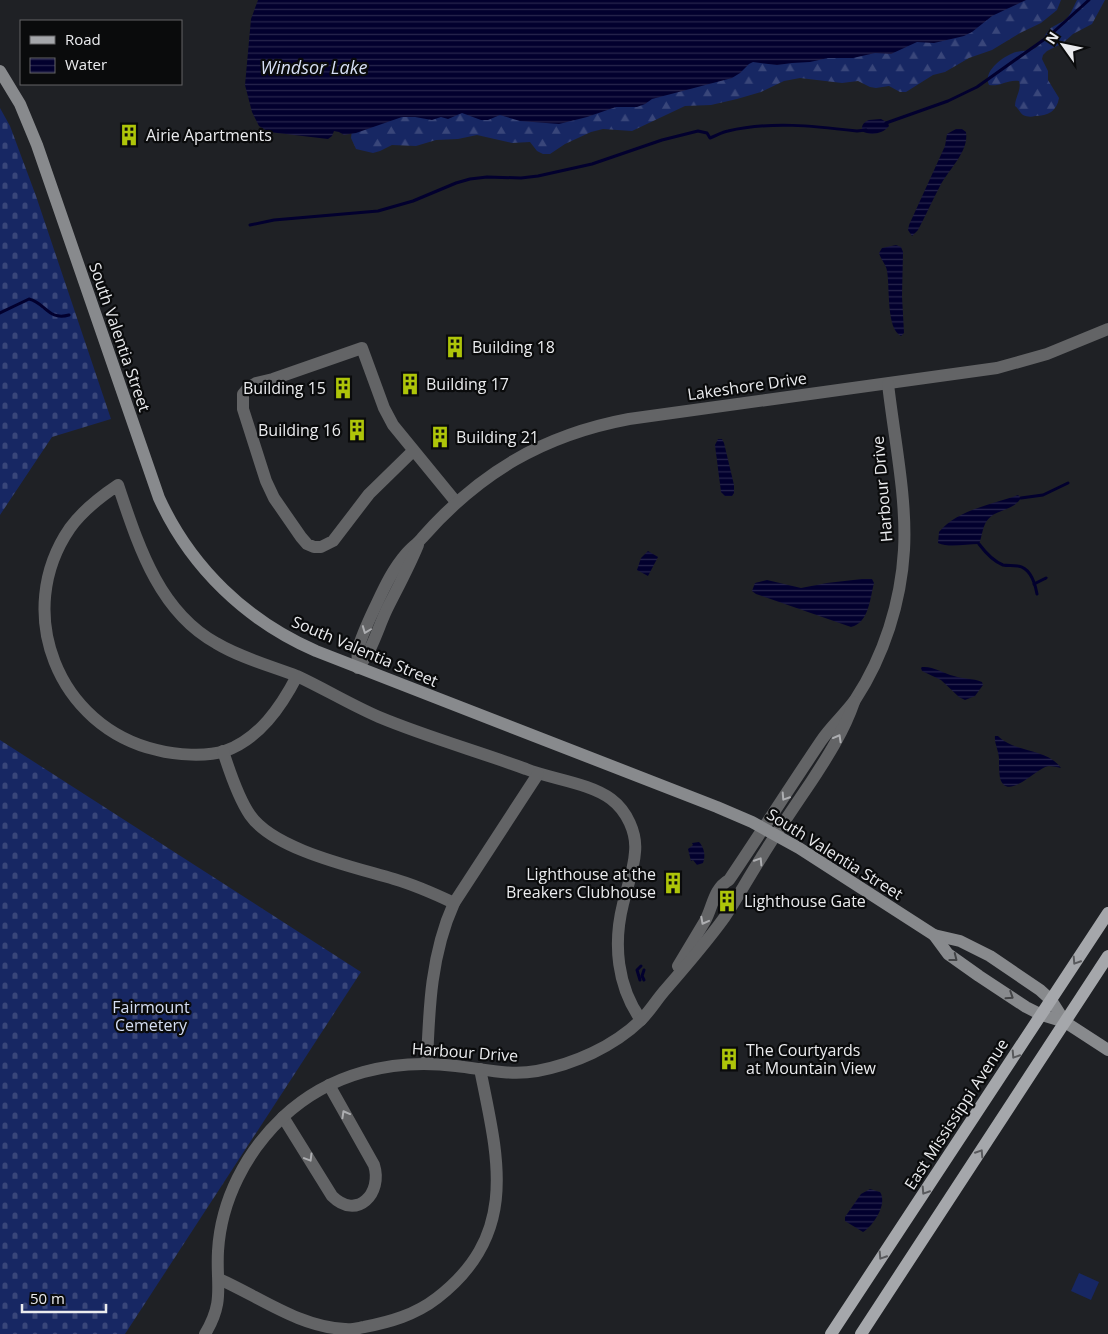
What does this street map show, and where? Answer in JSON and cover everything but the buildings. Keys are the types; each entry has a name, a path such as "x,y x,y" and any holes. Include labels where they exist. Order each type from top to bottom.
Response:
{"main road":[{"name":"East Mississippi Avenue","path":"832,1334 1108,913"},
{"path":"861,1334 1108,956"}],"street":[{"name":"South Valentia Street","path":"0,71 20,104 38,144 150,474 164,509 178,535 209,575 254,616 300,644 718,807 776,835 810,854 934,935 943,948 960,963 1021,1004 1042,1015 1065,1022 1108,1050"},
{"name":"Lakeshore Drive","path":"358,668 369,655 386,613 409,569 420,540 456,502 492,474 525,453 565,435 591,427 636,418 976,372 1013,364 1052,352 1108,329"},
{"path":"413,451 369,494 333,541 321,548 314,547 307,544 301,537 274,498 266,481 243,409 241,401 243,394 256,383 362,348 384,408 393,425 456,502"},
{"name":"Harbour Drive","path":"205,1334 218,1306 220,1238 230,1194 251,1154 283,1117 307,1098 329,1085 356,1074 388,1066 426,1063 522,1073 567,1063 587,1055 610,1043 641,1020 721,922 838,739 854,702 871,672 897,601 903,566 904,514 888,384"},
{"path":"298,676 280,706 262,727 249,737 223,751 199,754 171,753 146,748 117,735 89,713 75,698 59,675 51,655 44,615 49,574 58,548 70,528 85,510 118,485 143,555 166,595 182,617 201,634 221,646 298,676 377,716 538,774 598,791 614,802 630,824 635,839 636,852 621,912 618,946 625,989 630,1003 641,1020"},
{"name":"Harbour Drive","path":"662,994 706,919 717,892 729,880 826,735 854,702"},
{"path":"223,751 250,815 272,834 325,859 396,880 454,903"},
{"path":"426,1063 429,1003 434,968 445,924 454,903 538,774"},
{"name":"South Valentia Street","path":"934,935 955,939 973,946 1036,986 1051,1000 1065,1022"},
{"path":"219,1278 294,1317 346,1332 394,1320 428,1305 444,1293 466,1272 482,1246 490,1228 494,1210 497,1176 493,1134 480,1069"},
{"path":"283,1117 328,1191 336,1200 342,1204 352,1206 359,1205 368,1199 376,1184 374,1165 329,1085"}],"green space":[{"path":"1006,0 1061,0 1057,10 1041,23 992,50 969,58 945,72 933,75 906,92 900,92 889,86 870,87 858,81 842,83 800,78 784,81 761,92 737,99 711,105 685,106 632,131 603,129 591,132 565,144 550,154 543,154 537,151 530,142 512,143 477,135 458,139 436,140 416,146 392,145 373,153 356,149 351,138 352,129 372,117 495,111 749,62"},
{"path":"1077,0 1105,0 1092,24 1073,34 1063,43 1043,55 1042,59 1048,71 1048,80 1059,98 1054,109 1044,115 1031,117 1023,115 1015,106 1020,87 1019,81 989,85 989,74 996,64 1006,56 1038,46 1051,28 1067,18"},
{"path":"0,108 10,126 36,196 111,419 52,437 0,515"},
{"name":"Fairmount Cemetery","path":"0,740 361,972 125,1334 0,1334"},
{"path":"1079,1273 1099,1282 1091,1300 1071,1291"}],"water":[{"name":"Windsor Lake","path":"258,0 1026,0 992,16 964,36 934,43 917,42 891,54 875,53 853,58 828,58 810,62 777,65 753,62 732,78 652,99 637,107 616,107 559,124 520,121 500,115 488,120 481,120 462,113 448,119 441,117 432,120 402,117 356,133 344,135 334,131 328,139 269,132 259,126 252,112 245,85 251,19"},
{"path":"881,119 888,123 889,126 880,132 865,133 862,131 862,125 869,120"},
{"path":"956,129 962,129 966,132 965,146 941,184 918,230 912,236 908,230 909,225 945,146 947,134"},
{"path":"896,245 901,247 903,252 902,296 904,333 901,336 896,332 893,325 887,271 879,253 882,248"},
{"path":"718,439 722,439 724,443 734,485 732,496 725,496 721,492 715,445"},
{"path":"1018,495 1021,498 1017,503 994,514 986,522 979,544 952,546 938,543 939,532 956,518 965,513"},
{"path":"648,551 658,557 648,576 637,570 641,558"},
{"path":"872,579 874,583 870,602 862,621 851,627 752,591 755,583 767,580 801,588"},
{"path":"922,667 979,681 983,685 975,696 965,700 959,697 941,680 922,671"},
{"path":"995,736 1013,745 1048,757 1061,768 1049,766 1023,782 1009,787 1004,785 1000,778 999,756"},
{"path":"699,842 703,849 704,857 703,863 697,865 693,860 691,861 688,849 693,845 692,843"},
{"path":"870,1189 880,1192 882,1202 875,1220 863,1232 845,1221 845,1217 861,1194"}],"waterway":[{"path":"886,123 948,101 977,87 1049,36 1089,0"},
{"path":"250,225 274,220 378,211 413,201 470,179 538,176 592,164 662,140 698,131 707,133 710,138 744,128 776,125 866,130"},
{"path":"0,313 29,299 35,301 56,316 69,315"},
{"path":"1021,498 1043,495 1068,483"},
{"path":"979,544 989,556 999,563 1022,567 1026,570 1034,581 1037,594"},
{"path":"1034,584 1046,578"},
{"path":"640,980 637,970 641,966"},
{"path":"644,970 642,976 644,980"}],"place":[{"name":"Airie Apartments","path":"129,135"},
{"name":"Building 18","path":"455,347"},
{"name":"Building 17","path":"410,384"},
{"name":"Building 15","path":"343,388"},
{"name":"Building 16","path":"357,430"},
{"name":"Building 21","path":"440,437"},
{"name":"Lighthouse at the Breakers Clubhouse","path":"673,883"},
{"name":"Lighthouse Gate","path":"727,901"},
{"name":"The Courtyards at Mountain View","path":"729,1059"}]}
